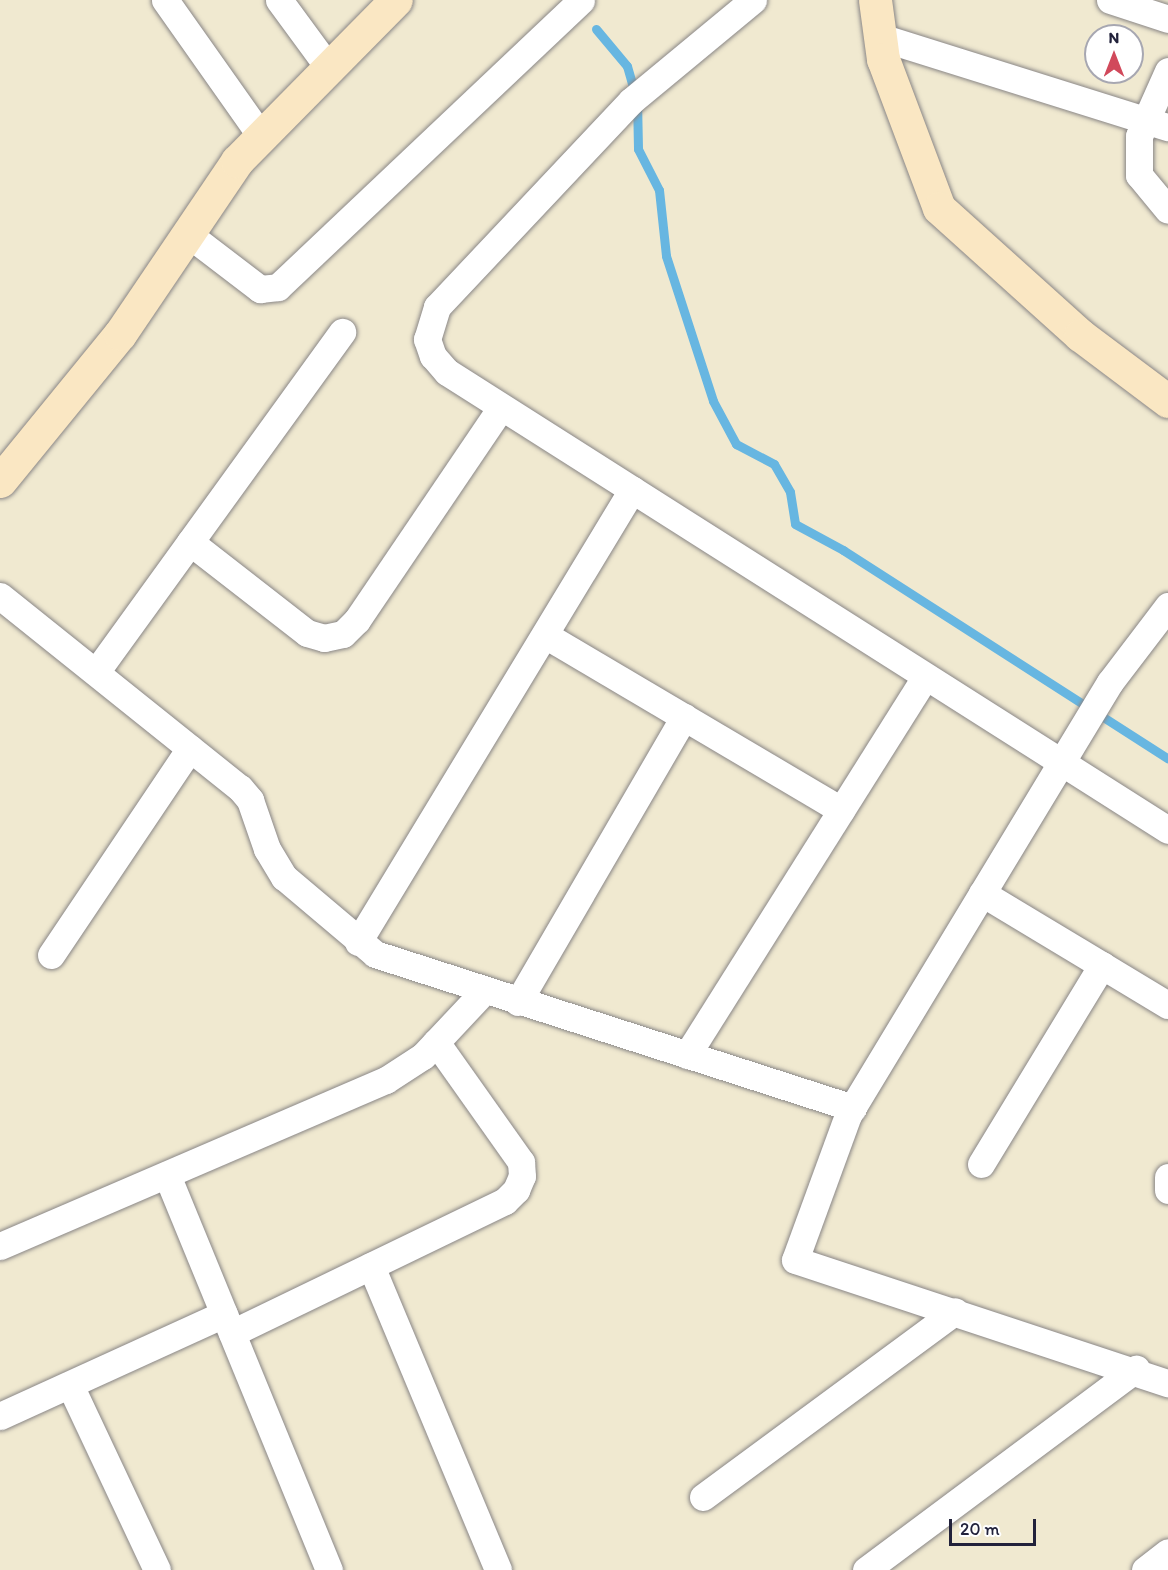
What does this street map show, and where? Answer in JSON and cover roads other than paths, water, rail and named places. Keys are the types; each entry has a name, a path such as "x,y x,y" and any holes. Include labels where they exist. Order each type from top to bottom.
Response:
{"street":[{"path":"165,0 261,136"},
{"path":"279,0 329,68"},
{"path":"753,0 631,101 437,307 427,339 433,356 447,372 501,407 1168,830"},
{"path":"875,0 883,60 939,208 1080,335 1168,401"},
{"path":"1110,0 1168,20"},
{"path":"188,234 260,289 278,287 580,1"},
{"path":"0,482 120,334 237,161 329,68 385,4"},
{"path":"880,37 1157,124"},
{"path":"1168,71 1157,124 1139,136 1139,175 1168,210"},
{"path":"96,672 342,332"},
{"path":"190,542 307,633 324,638 343,634 357,620 501,407"},
{"path":"358,942 632,490"},
{"path":"0,596 190,748 250,800 267,849 284,877 358,942 394,962 853,1108"},
{"path":"1168,606 1110,682 853,1108 795,1260 1136,1369 1168,1383"},
{"path":"545,635 841,810"},
{"path":"687,1055 925,677"},
{"path":"518,1002 684,717"},
{"path":"51,955 190,748"},
{"path":"982,893 1168,1005"},
{"path":"981,1164 1102,965"},
{"path":"0,1246 386,1080 423,1056 484,991"},
{"path":"0,1416 70,1384 228,1324 371,1266 505,1201 522,1176 521,1162 436,1042"},
{"path":"167,1175 329,1570"},
{"path":"1168,1177 1168,1190"},
{"path":"371,1266 498,1570"},
{"path":"703,1497 955,1311"},
{"path":"866,1570 1136,1369"},
{"path":"70,1384 157,1570"},
{"path":"1145,1570 1168,1552"}],"waterway":[{"path":"596,29 627,66 637,100 638,149 659,190 666,256 713,401 736,444 774,464 790,492 795,524 843,550 1168,759"}]}
